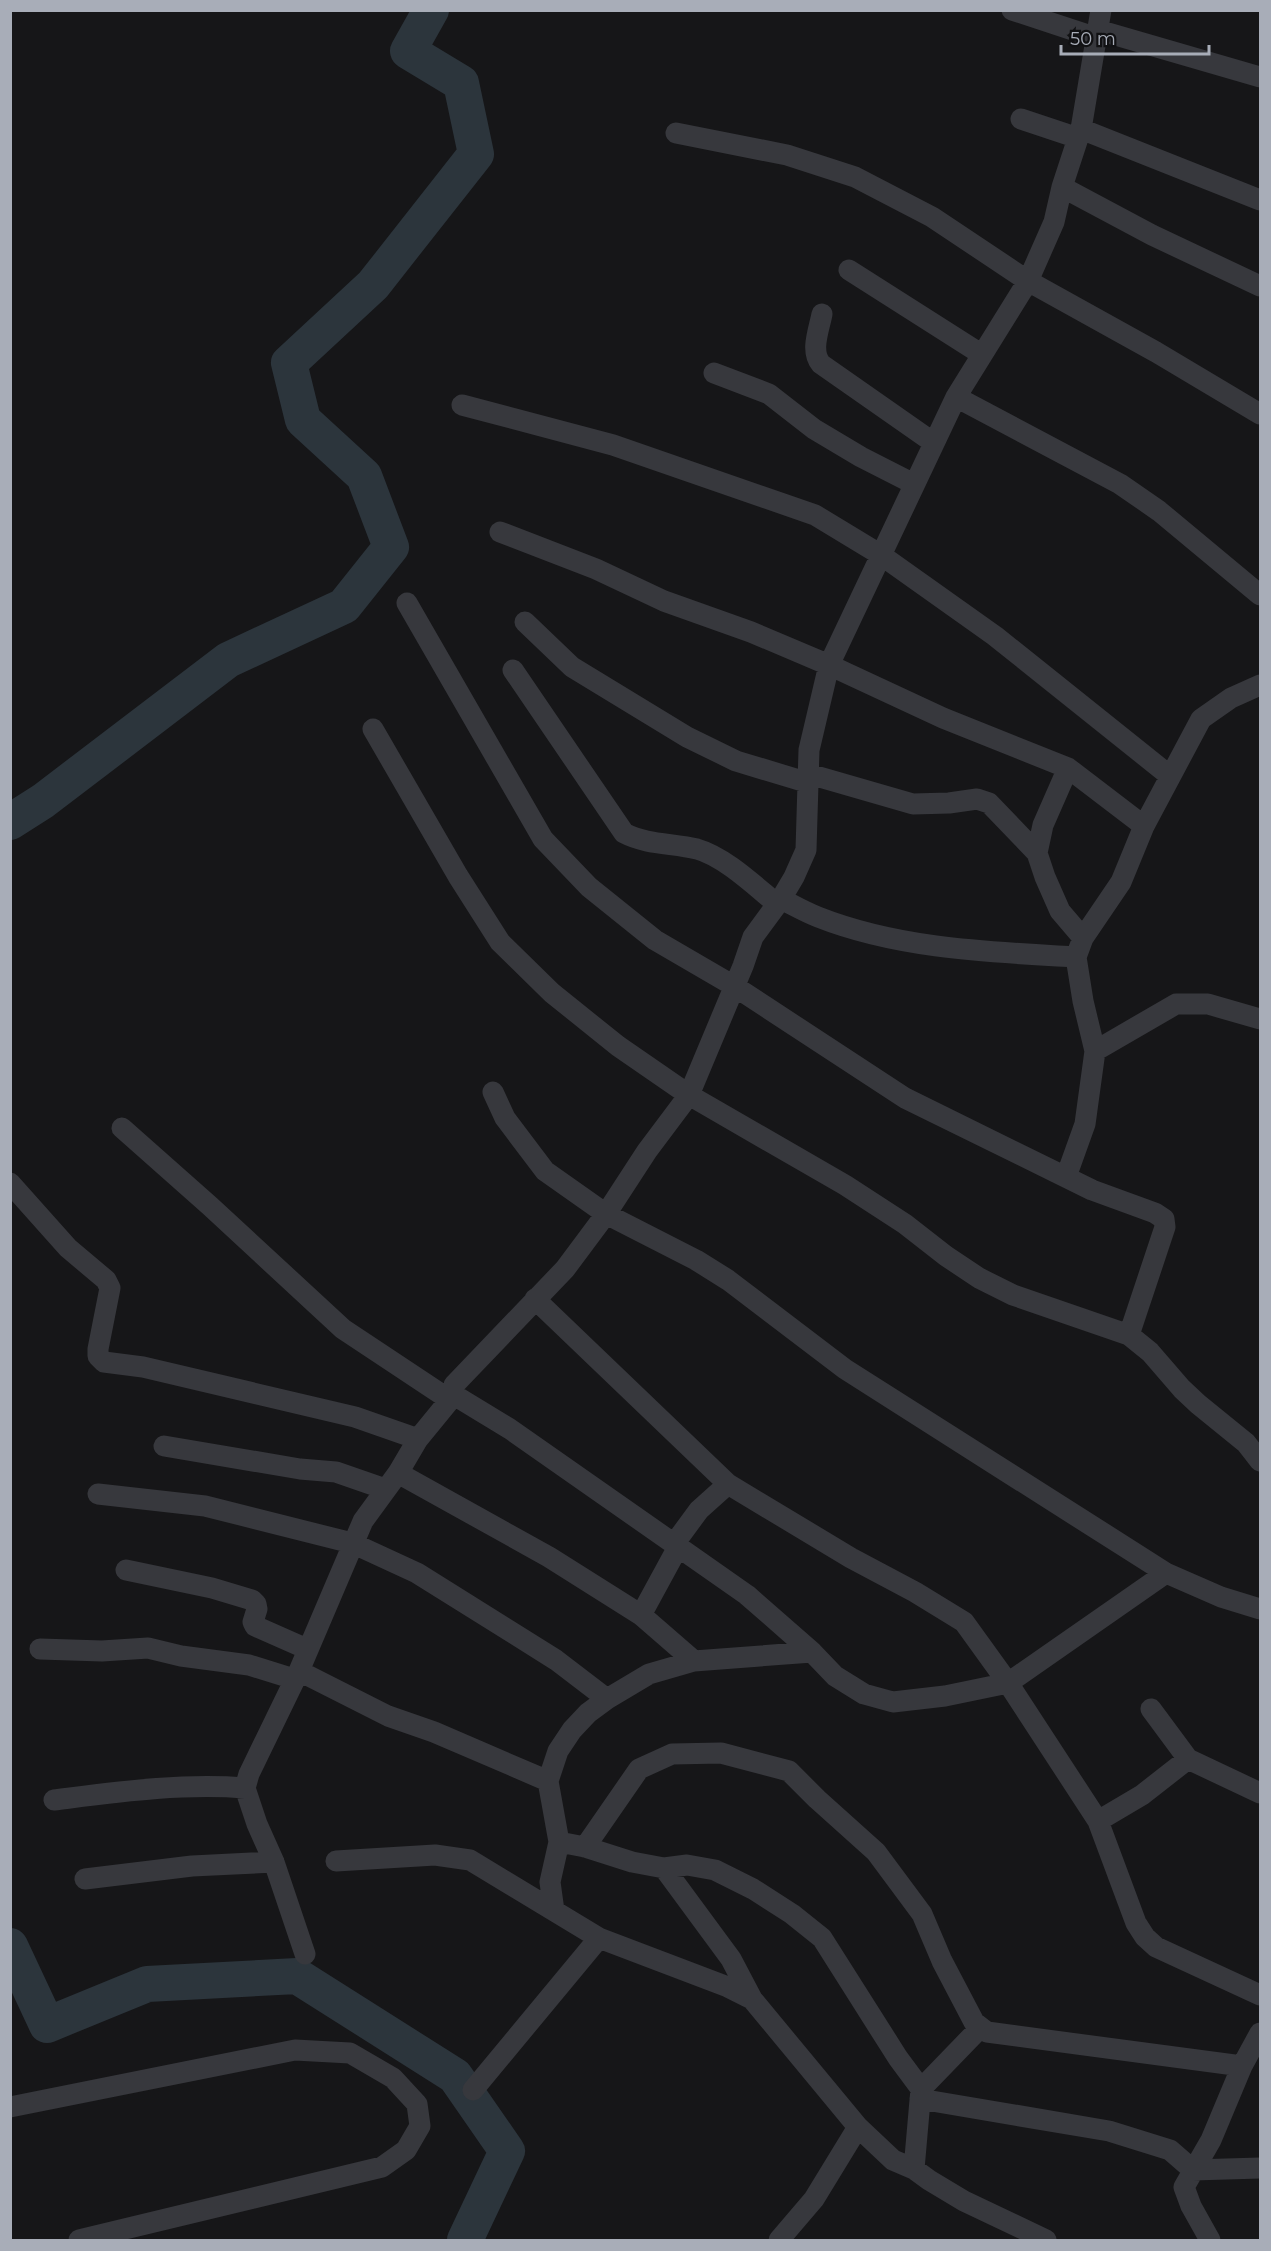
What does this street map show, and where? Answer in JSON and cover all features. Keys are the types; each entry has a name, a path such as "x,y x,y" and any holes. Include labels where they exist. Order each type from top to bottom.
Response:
{"street":[{"path":"1012,10 1099,26 1260,77"},
{"path":"305,1954 274,1862 257,1824 245,1788 249,1774 296,1675 363,1521 392,1481 418,1439 452,1397 454,1385 565,1269 689,1095 753,938 794,877 806,850 809,750 830,665 956,397 1028,281 1054,222 1062,187 1079,134 1099,26"},
{"path":"1021,119 1079,134 1260,200"},
{"path":"676,133 787,155 855,177 932,217 1028,281 1156,352 1260,414"},
{"path":"1062,187 1152,235 1260,285"},
{"path":"849,270 981,354"},
{"path":"822,314 815,351 816,359 934,443"},
{"path":"714,373 769,394 814,429 861,457 914,484"},
{"path":"956,397 1120,484 1159,511 1260,595"},
{"path":"462,405 613,445 815,515 881,555 995,636 1170,776"},
{"path":"501,531 596,569 664,601 751,632 830,665 943,718 1068,768 1144,826"},
{"path":"407,603 543,839 589,887 655,940 734,986 905,1098 1092,1190 1155,1213 1164,1219 1165,1227 1129,1335"},
{"path":"525,622 572,667 687,737 736,761 913,804 949,803 977,799 989,803 1037,854 1060,911 1079,948 1083,1001 1095,1051 1085,1124 1066,1177"},
{"path":"513,670 624,833 638,840 697,849 711,855 779,901 860,932 980,952 1079,948"},
{"path":"1079,948 1121,882 1144,826 1201,719 1231,698 1260,685"},
{"path":"373,729 458,876 500,942 552,993 618,1046 689,1095 845,1185 905,1224 946,1256 980,1278 1013,1296 1129,1335 1150,1352 1198,1404 1246,1443 1260,1461"},
{"path":"1037,854 1043,825 1068,768"},
{"path":"1095,1051 1176,1004 1208,1004 1260,1019"},
{"path":"494,1092 505,1118 545,1171 606,1214 696,1260 728,1280 845,1369 1166,1574 1221,1597 1260,1609"},
{"path":"122,1128 343,1329 452,1397 510,1429 747,1595 812,1652 835,1676 864,1694 893,1702 945,1696 1008,1683 1166,1574"},
{"path":"10,1183 68,1248 106,1280 110,1288 98,1349 98,1356 104,1362 143,1367 355,1417 418,1439"},
{"path":"535,1299 728,1484 964,1622 1008,1683 1098,1821 1136,1923 1145,1937 1156,1947 1260,1995"},
{"path":"164,1446 300,1469 392,1481 549,1557 640,1615 694,1661"},
{"path":"640,1615 676,1546 699,1510 728,1484"},
{"path":"98,1494 205,1506 352,1543 417,1573 556,1660 607,1699"},
{"path":"126,1570 212,1588 252,1600 257,1609 253,1622 255,1626 307,1649"},
{"path":"40,1649 102,1651 148,1648 181,1656 249,1665 296,1675 315,1681 388,1716 434,1732 548,1781"},
{"path":"554,1911 550,1882 559,1842 548,1781 558,1751 572,1730 588,1713 649,1674 694,1661 812,1652"},
{"path":"1151,1709 1188,1759 1260,1793"},
{"path":"585,1847 639,1769 672,1754 721,1754 789,1771 876,1852 922,1914 942,1961 974,2022 980,2028 987,2032 1242,2066"},
{"path":"1098,1821 1142,1795 1188,1759"},
{"path":"54,1800 158,1788 222,1786 245,1788"},
{"path":"559,1842 585,1847 632,1862 664,1868 687,1866 715,1870 753,1889 792,1914 822,1938 921,2094 1109,2132 1170,2150 1193,2170 1260,2168"},
{"path":"336,1861 435,1854 470,1860 599,1938 728,1987 752,1999"},
{"path":"85,1879 192,1866 274,1862"},
{"path":"664,1868 730,1959 752,1999 858,2127 893,2160 914,2169 964,2200 1046,2241"},
{"path":"473,2090 599,1938"},
{"path":"914,2169 921,2094 980,2028"},
{"path":"1210,2241 1191,2206 1184,2187 1211,2140 1242,2066 1260,2033"},
{"path":"10,2107 295,2050 350,2053 393,2078 417,2104 420,2126 406,2150 382,2167 79,2241"},
{"path":"778,2241 814,2199 858,2127"}],"waterway":[{"path":"10,822 43,801 228,660 344,606 391,547 364,476 303,420 289,363 373,285 476,154 461,83 408,51 431,10"},
{"path":"10,1946 47,2025 147,1984 297,1976 455,2076 507,2151 465,2240"}]}
